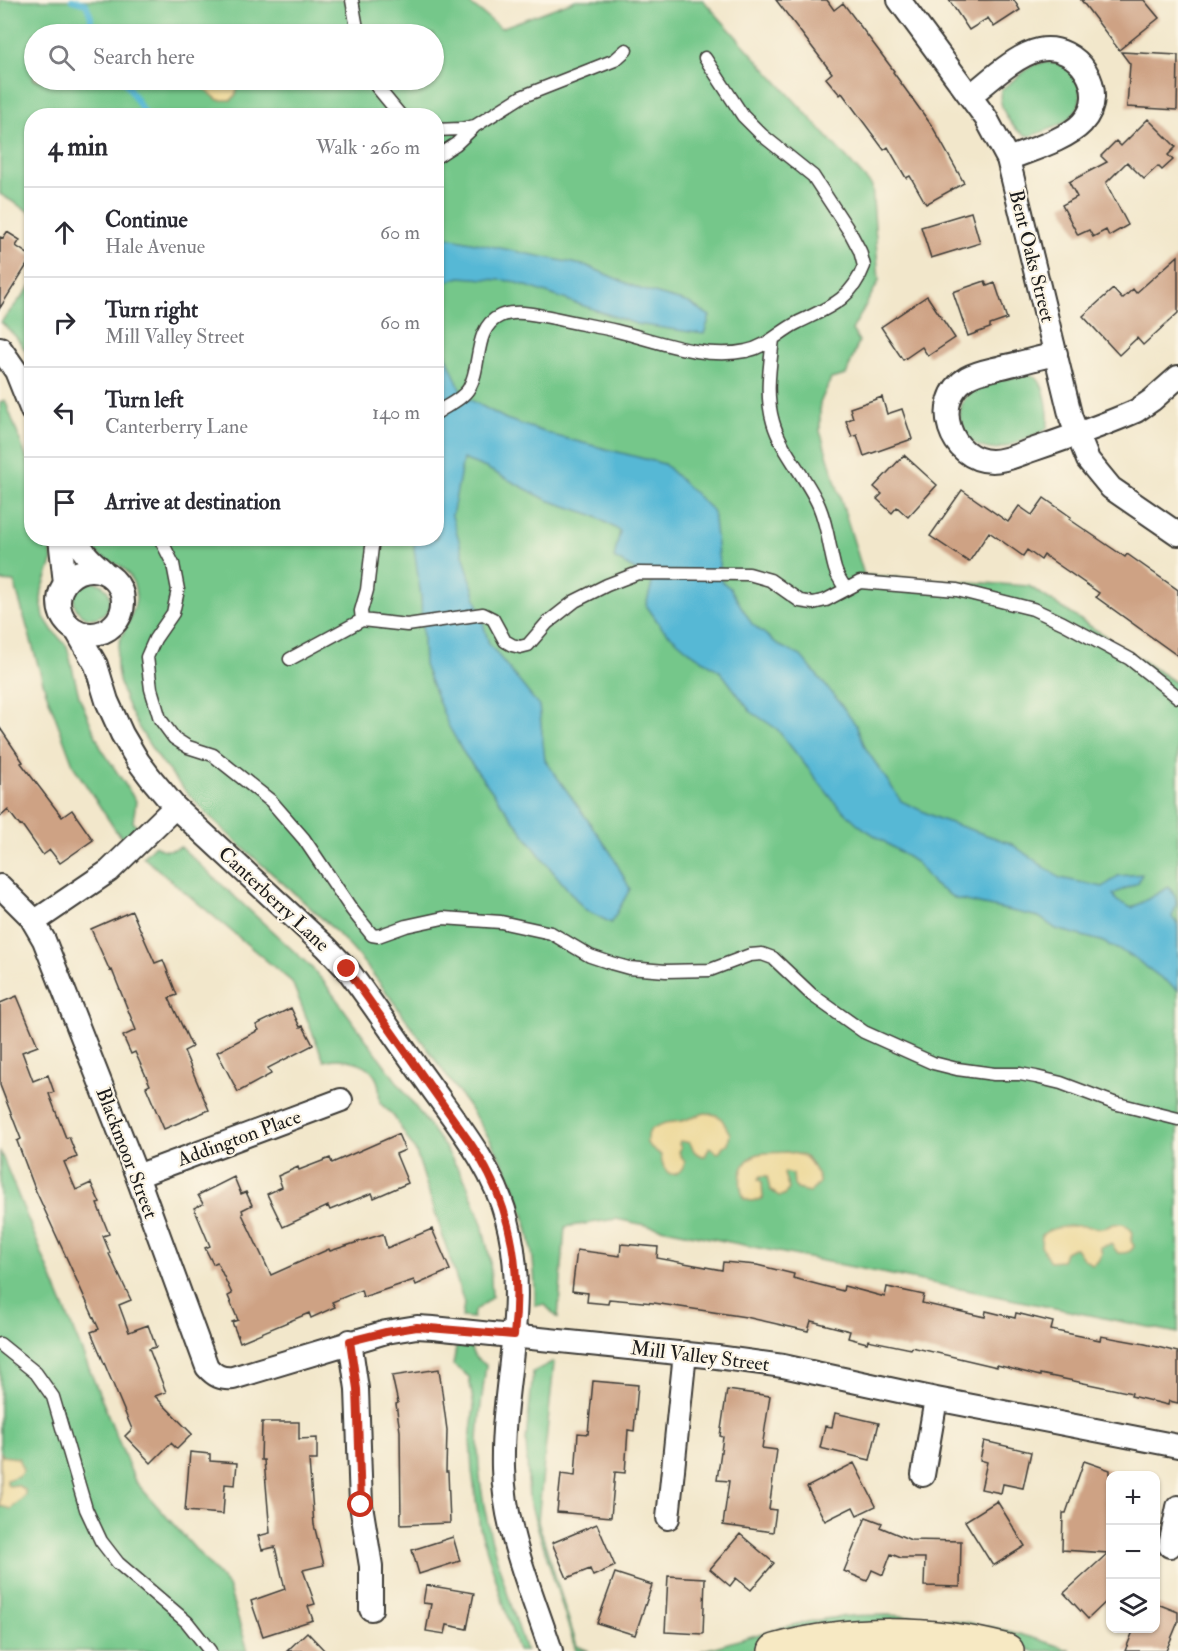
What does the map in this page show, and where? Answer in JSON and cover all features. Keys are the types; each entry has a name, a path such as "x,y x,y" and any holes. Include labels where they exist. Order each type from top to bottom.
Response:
{"street":[{"name":"Bent Oaks Street","path":"899,0 992,128 1008,159 1076,434 1088,460 1103,481 1123,498 1178,534"},
{"path":"970,96 1018,60 1036,51 1050,49 1063,52 1077,60 1084,68 1089,77 1093,95 1085,120 1073,131 1008,159"},
{"path":"0,348 16,371 24,391"},
{"path":"1056,354 978,373 967,378 957,389 949,404 948,411 954,440 967,453 982,460 994,461 1076,434 1143,406 1178,377"},
{"name":"Canterberry Lane","path":"61,546 65,583 60,592 59,603 64,619 76,630 96,664 107,701 138,761 175,807 347,969 482,1160 502,1202 514,1253 517,1299 503,1458 505,1497 512,1529 551,1651"},
{"path":"80,546 87,556 112,577 123,594 124,605 121,615 96,664"},
{"path":"65,583 73,575 83,570 103,571"},
{"path":"76,630 86,634 97,634 115,624"},
{"path":"34,922 109,871 175,807"},
{"name":"Blackmoor Street","path":"0,886 34,922 44,940 137,1176 207,1367 223,1379"},
{"name":"Addington Place","path":"137,1176 341,1100"},
{"name":"Mill Valley Street","path":"223,1379 233,1378 350,1341 417,1327 685,1353 783,1366 936,1399 1178,1446"},
{"path":"350,1341 357,1389 361,1505 371,1566 371,1609"},
{"path":"668,1518 685,1353"},
{"path":"923,1475 936,1399"},
{"path":"1170,1546 1178,1507"},
{"path":"775,1651 838,1638 894,1636 936,1638 1007,1651"}],"lane":[{"path":"352,0 356,24"},
{"path":"444,152 475,126 521,97 615,60 626,50"},
{"path":"444,407 465,393 473,380 477,355 488,325 499,316 512,313 535,315 616,331 666,344 724,354 758,348 798,322 830,308 852,288 864,266 860,251 813,176 762,135 743,116 705,58"},
{"path":"380,90 393,108"},
{"path":"444,130 475,126"},
{"path":"773,339 769,400 772,422 820,508 836,570 846,589"},
{"path":"164,546 173,564 178,590 173,613 155,639 147,657 160,719 174,738 188,747 213,755 271,801 304,839 352,910 372,935 378,936 406,926 443,918 490,921 551,933 590,956 611,963 630,968 673,972 710,970 750,955 762,954 773,958 812,995 864,1032 933,1063 957,1069 1036,1077 1061,1083 1114,1103 1178,1119"},
{"path":"362,620 361,611 367,590 372,546"},
{"path":"290,659 362,620 407,625 483,614 493,619 505,641 520,647 528,645 547,623 575,601 638,573 749,574 770,580 800,601 813,603 826,600 860,582 957,590 1005,600 1033,609 1087,634 1130,659 1178,697"},
{"path":"0,1344 36,1373 53,1397 86,1509 110,1553 134,1577 187,1622 210,1651"}],"green space":[{"path":"0,0 465,0 501,28 576,0 703,0 872,186 879,281 852,330 859,341 846,375 831,379 820,403 820,431 864,575 1029,586 1178,684 1178,1333 616,1219 565,1227 558,1318 545,1305 535,1305 534,1265 528,1228 518,1196 504,1165 468,1106 359,957 334,930 210,817 166,768 141,732 125,700 117,665 119,644 135,606 134,586 124,569 101,557 90,546 444,546 444,108 24,108 24,209 0,194"},
{"path":"1044,62 1060,64 1074,75 1080,88 1079,103 1077,110 1063,123 1030,136 1012,125 1001,104 1001,90 1033,65"},
{"path":"24,294 24,348 1,322"},
{"path":"1027,374 1037,378 1044,391 1048,411 1047,428 1015,443 995,449 979,446 971,440 961,424 961,406 966,397 973,390 985,384"},
{"path":"5,400 24,451 24,546 51,546 52,562 42,590 41,600 44,617 67,646 79,696 101,748 136,801 133,822 138,827 124,839 116,831 74,767 45,689 14,582 0,581 0,402"},
{"path":"92,582 105,587 110,600 105,613 92,618 79,613 74,600 79,587"},
{"path":"155,845 165,850 181,847 311,967 444,1146 466,1182 482,1224 490,1259 492,1297 474,1312 473,1318 462,1317 464,1303 416,1152 393,1115 380,1103 379,1085 374,1076 363,1065 356,1062 339,1059 324,1061 292,982 143,857"},
{"path":"0,1151 135,1481 228,1586 248,1651 0,1651"},
{"path":"457,1342 471,1344 473,1354 486,1365 478,1437 479,1473 494,1550 526,1651 518,1651 480,1528 470,1440 474,1407 469,1377 453,1365"},
{"path":"554,1363 538,1521 577,1646 589,1651 576,1651 529,1500 526,1440 533,1372"},
{"path":"886,1615 935,1618 1002,1629 1071,1651 1033,1651 1010,1644 790,1639 747,1651 701,1651 769,1631 821,1619"}],"sand":[{"path":"206,90 237,90 232,100 218,100"},
{"path":"705,1113 722,1119 730,1134 728,1144 717,1153 710,1147 705,1156 702,1156 697,1154 690,1143 680,1141 679,1152 685,1163 678,1173 670,1174 664,1167 661,1155 648,1145 647,1139 651,1129"},
{"path":"786,1152 801,1155 810,1161 819,1179 817,1186 810,1192 797,1189 794,1185 793,1174 785,1172 789,1189 784,1195 779,1196 770,1190 767,1176 761,1176 758,1179 762,1182 763,1199 751,1201 744,1199 741,1173 751,1157 765,1153"},
{"path":"1122,1224 1129,1228 1133,1233 1131,1241 1133,1248 1125,1253 1118,1253 1111,1244 1100,1247 1102,1253 1098,1261 1092,1265 1076,1248 1065,1252 1062,1261 1050,1262 1041,1246 1042,1235 1056,1228 1080,1226 1102,1228"},
{"path":"0,1452 2,1456 18,1458 23,1470 20,1475 7,1480 9,1486 17,1485 25,1490 25,1496 11,1509 0,1506"}],"water":[{"path":"444,236 587,266 640,289 689,303 710,316 704,334 636,324 512,281 460,277 444,283"},
{"path":"444,350 463,396 506,419 556,436 664,464 713,511 721,581 730,588 752,624 780,646 801,656 836,698 856,725 866,749 901,801 939,819 1010,843 1060,878 1103,887 1118,876 1142,874 1138,883 1113,894 1117,901 1132,908 1169,887 1176,901 1172,917 1178,925 1178,990 1131,956 1101,941 1056,929 1039,917 956,899 934,885 917,863 860,826 836,804 777,729 750,711 721,672 689,651 662,628 646,605 653,580 614,558 620,531 593,515 547,500 486,468 463,459 452,516 489,644 539,706 545,760 611,853 630,889 611,923 584,909 545,862 465,755 448,725 424,665 421,597 414,546 444,546"}],"building":[{"path":"776,0 827,0 834,10 843,3 932,126 964,183 926,204 910,176 906,178 888,147 884,150 842,93 840,95 826,78 832,73"},
{"path":"949,0 1014,0 1020,10 994,27 988,18 969,30"},
{"path":"1081,0 1144,0 1159,18 1119,50"},
{"path":"1121,52 1178,55 1177,110 1127,107 1130,64"},
{"path":"1148,119 1176,147 1168,155 1173,160 1162,170 1158,166 1144,179 1127,162 1106,183 1128,225 1109,236 1106,230 1093,237 1089,230 1078,235 1062,205 1077,197 1069,182 1107,162 1101,156 1116,141 1121,146"},
{"path":"971,212 980,243 931,258 921,227"},
{"path":"7,232 20,240 16,246 24,252 24,270 0,308 0,237 3,238"},
{"path":"1178,256 1178,313 1143,345 1137,338 1119,355 1083,316 1113,289 1122,299 1133,289 1136,293"},
{"path":"985,281 987,286 995,283 1007,319 968,336 953,292"},
{"path":"927,296 955,338 928,356 922,347 903,360 881,327"},
{"path":"882,397 887,414 902,409 912,439 864,456 857,435 852,437 846,421 853,418 850,408"},
{"path":"904,455 937,485 908,517 897,507 892,513 877,499 882,494 874,487"},
{"path":"962,490 1008,522 1019,506 1032,515 1044,498 1071,517 1069,519 1125,557 1127,554 1178,590 1178,656 1096,597 1099,593 1044,555 1041,560 1027,550 1023,556 989,532 969,562 930,536"},
{"path":"0,728 23,762 21,763 62,817 72,810 93,840 60,863 50,850 43,855 22,825 20,826 8,810 0,817"},
{"path":"132,911 155,963 163,960 177,995 169,998 192,1047 184,1051 209,1110 164,1129 146,1087 150,1085 135,1052 131,1054 123,1036 136,1030 112,970 110,971 91,929"},
{"path":"17,996 38,1046 22,1052 33,1081 48,1075 54,1092 49,1094 66,1138 69,1137 77,1157 64,1162 76,1190 91,1183 100,1203 97,1204 109,1234 103,1236 131,1300 119,1305 129,1332 148,1325 156,1347 149,1349 166,1392 155,1396 192,1434 177,1449 171,1443 151,1463 125,1436 132,1429 91,1332 99,1329 35,1189 17,1141 21,1139 0,1085 0,1003"},
{"path":"291,1008 300,1027 303,1026 313,1045 268,1068 271,1074 238,1092 217,1052 259,1030 256,1025"},
{"path":"398,1134 405,1150 396,1154 408,1183 374,1198 372,1193 330,1210 328,1206 283,1227 267,1194 282,1187 278,1176 298,1167 299,1170 330,1158 332,1163"},
{"path":"234,1177 241,1194 246,1192 252,1205 242,1210 242,1214 271,1275 329,1249 330,1251 383,1234 387,1248 432,1229 450,1270 416,1285 414,1280 363,1297 361,1290 332,1302 335,1307 311,1318 309,1313 240,1342 232,1322 238,1320 228,1296 232,1294 217,1262 213,1264 205,1248 210,1246 194,1208 203,1204 198,1195"},
{"path":"621,1244 658,1247 657,1258 722,1270 723,1262 757,1265 794,1274 793,1278 843,1291 844,1286 885,1297 887,1287 924,1295 922,1303 985,1317 986,1311 1015,1318 1016,1313 1053,1322 1051,1330 1100,1340 1101,1336 1178,1352 1178,1403 1169,1401 1168,1405 1131,1396 1132,1393 1040,1374 1040,1376 912,1347 911,1349 868,1340 867,1343 848,1338 850,1331 811,1321 808,1331 746,1317 654,1303 609,1299 608,1304 587,1302 588,1293 572,1291 577,1250 620,1256"},
{"path":"439,1369 447,1430 446,1472 448,1472 450,1523 401,1525 400,1431 396,1404 398,1403 392,1376"},
{"path":"593,1381 638,1385 634,1431 628,1430 625,1473 615,1472 611,1517 557,1512 561,1474 575,1476 578,1433 588,1434"},
{"path":"727,1390 770,1396 762,1448 777,1450 769,1509 776,1510 773,1532 723,1525 729,1481 717,1480 723,1437 720,1436"},
{"path":"835,1413 879,1423 870,1460 820,1448 825,1426 832,1427"},
{"path":"262,1422 299,1422 299,1439 317,1438 317,1460 309,1460 314,1525 324,1565 303,1570 315,1604 308,1606 313,1620 263,1636 251,1601 285,1589 275,1547 262,1550 258,1536 270,1533 264,1460 261,1460"},
{"path":"984,1441 1031,1452 1023,1488 1003,1484 1001,1493 981,1489 987,1462 980,1460"},
{"path":"190,1452 210,1454 210,1461 237,1463 235,1485 225,1484 223,1514 185,1511"},
{"path":"1084,1461 1110,1470 1106,1471 1106,1553 1062,1550 1063,1513 1066,1513"},
{"path":"854,1463 876,1506 857,1515 853,1507 825,1521 807,1487"},
{"path":"997,1501 1025,1546 993,1566 965,1521"},
{"path":"866,1517 882,1523 880,1527 911,1540 961,1541 960,1587 924,1586 925,1558 901,1558 891,1554 883,1575 872,1570 867,1581 844,1571"},
{"path":"597,1524 615,1566 593,1576 590,1569 567,1578 552,1543"},
{"path":"740,1534 774,1563 751,1590 736,1578 730,1586 710,1569"},
{"path":"453,1537 460,1561 419,1574 412,1550"},
{"path":"1106,1555 1106,1602 1088,1619 1064,1593"},
{"path":"615,1573 652,1585 635,1635 597,1623"},
{"path":"668,1576 705,1578 703,1634 665,1632"},
{"path":"426,1585 474,1593 467,1629 447,1625 445,1634 426,1631 431,1604 423,1603"},
{"path":"1160,1605 1178,1612 1178,1622 1166,1651 1125,1651 1132,1633 1160,1633"},
{"path":"307,1632 325,1651 287,1651"}],"waterway":[{"path":"72,0 86,4 91,17 91,24"},
{"path":"130,90 141,108"}],"route":[{"path":"347,969 489,1172 502,1202 507,1221 514,1253 517,1290 514,1335 417,1327 350,1341 357,1389 361,1505"}]}
